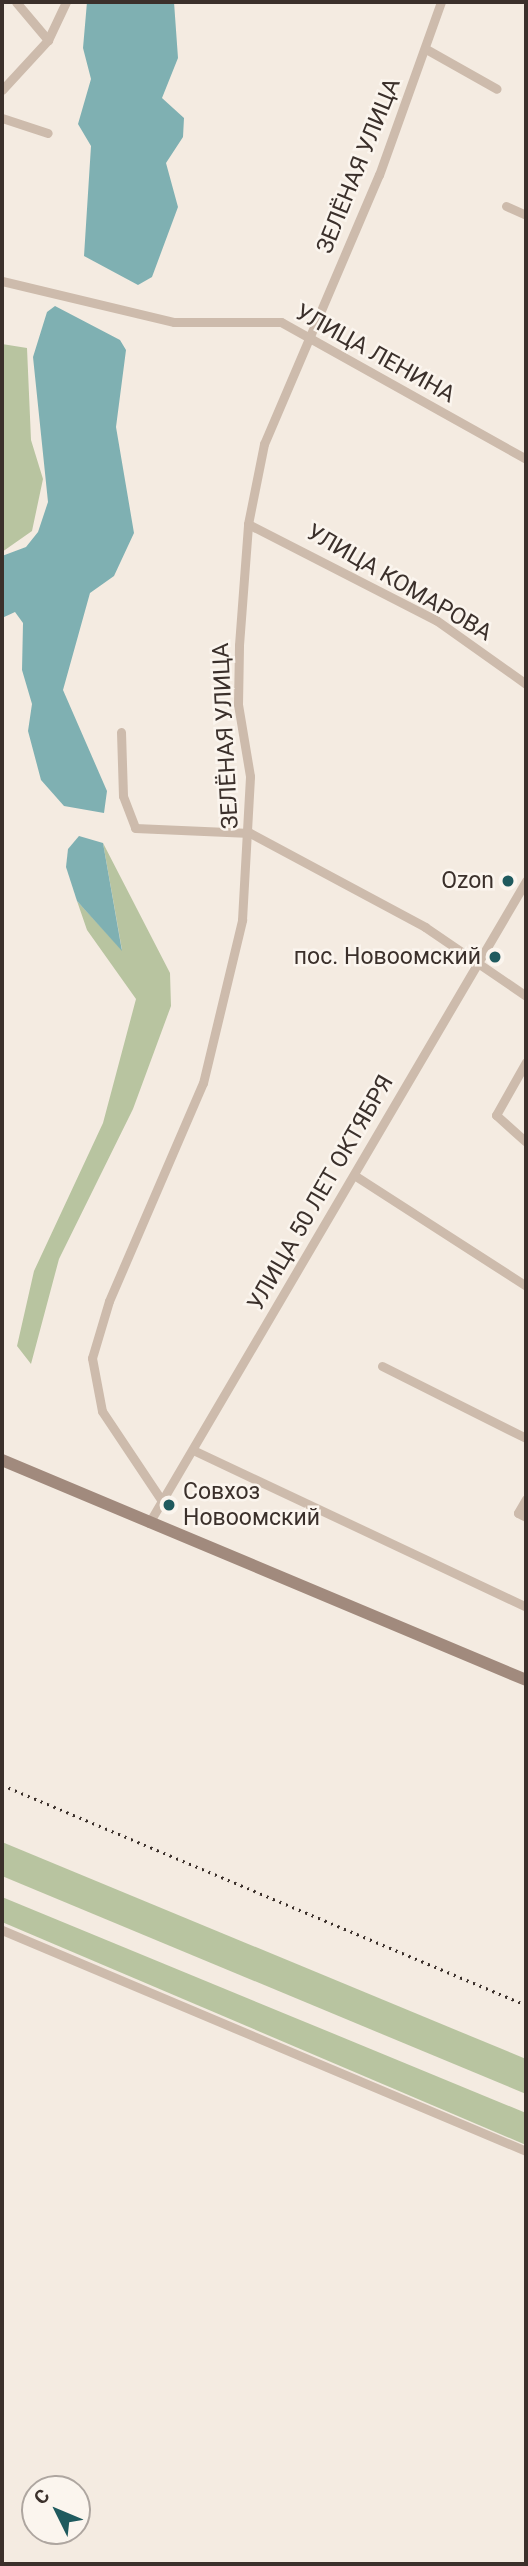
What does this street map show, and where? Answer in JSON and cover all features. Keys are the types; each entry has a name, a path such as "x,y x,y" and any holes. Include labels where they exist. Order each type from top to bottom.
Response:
{"main road":[{"path":"2,1460 526,1680"}],"street":[{"path":"16,2 48,40"},
{"path":"2,90 48,40 66,2"},
{"name":"ЗЕЛЁНАЯ УЛИЦА","path":"162,1501 102,1411 92,1358 109,1301 213,1051 242,920 250,833 238,690 248,524 264,444 314,337 426,49 441,2"},
{"path":"426,49 497,89"},
{"path":"2,118 48,133"},
{"path":"506,206 526,215"},
{"name":"УЛИЦА ЛЕНИНА","path":"2,281 197,325 267,319 314,337 526,460"},
{"name":"УЛИЦА КОМАРОВА","path":"248,524 436,620 526,684"},
{"path":"121,732 122,796 135,828 250,833 358,889 477,962 526,996"},
{"name":"УЛИЦА 50 ЛЕТ ОКТЯБРЯ","path":"149,1523 526,881"},
{"path":"526,1062 496,1115 526,1142"},
{"path":"354,1175 526,1286"},
{"path":"382,1366 526,1438"},
{"path":"193,1450 526,1607"},
{"path":"526,1499 518,1513 526,1517"},
{"path":"2,1930 526,2151"}],"green space":[{"path":"2,344 27,348 31,440 43,479 32,531 2,552"},
{"path":"103,843 170,973 171,1006 133,1109 59,1259 31,1364 17,1346 34,1271 103,1123 136,999 87,930 77,901 122,950"},
{"path":"2,1842 526,2059 526,2094 2,1876"},
{"path":"2,1897 526,2113 526,2145 2,1922"}],"water":[{"path":"87,2 174,2 178,58 162,98 184,118 183,137 166,163 178,207 152,277 138,285 84,256 91,146 78,124 91,79 83,48"},
{"path":"55,306 120,340 126,350 116,427 134,533 114,576 90,593 63,690 107,791 104,813 64,806 41,780 28,731 32,704 22,670 23,623 15,612 2,618 2,556 26,547 38,532 48,502 33,357 47,312"},
{"path":"79,836 103,843 122,951 77,901 66,867 68,849"}],"railway":[{"path":"2,1785 526,2005"}],"place":[{"name":"Ozon","path":"508,881"},
{"name":"пос. Новоомский","path":"495,957"},
{"name":"Совхоз Новоомский","path":"169,1505"}]}
